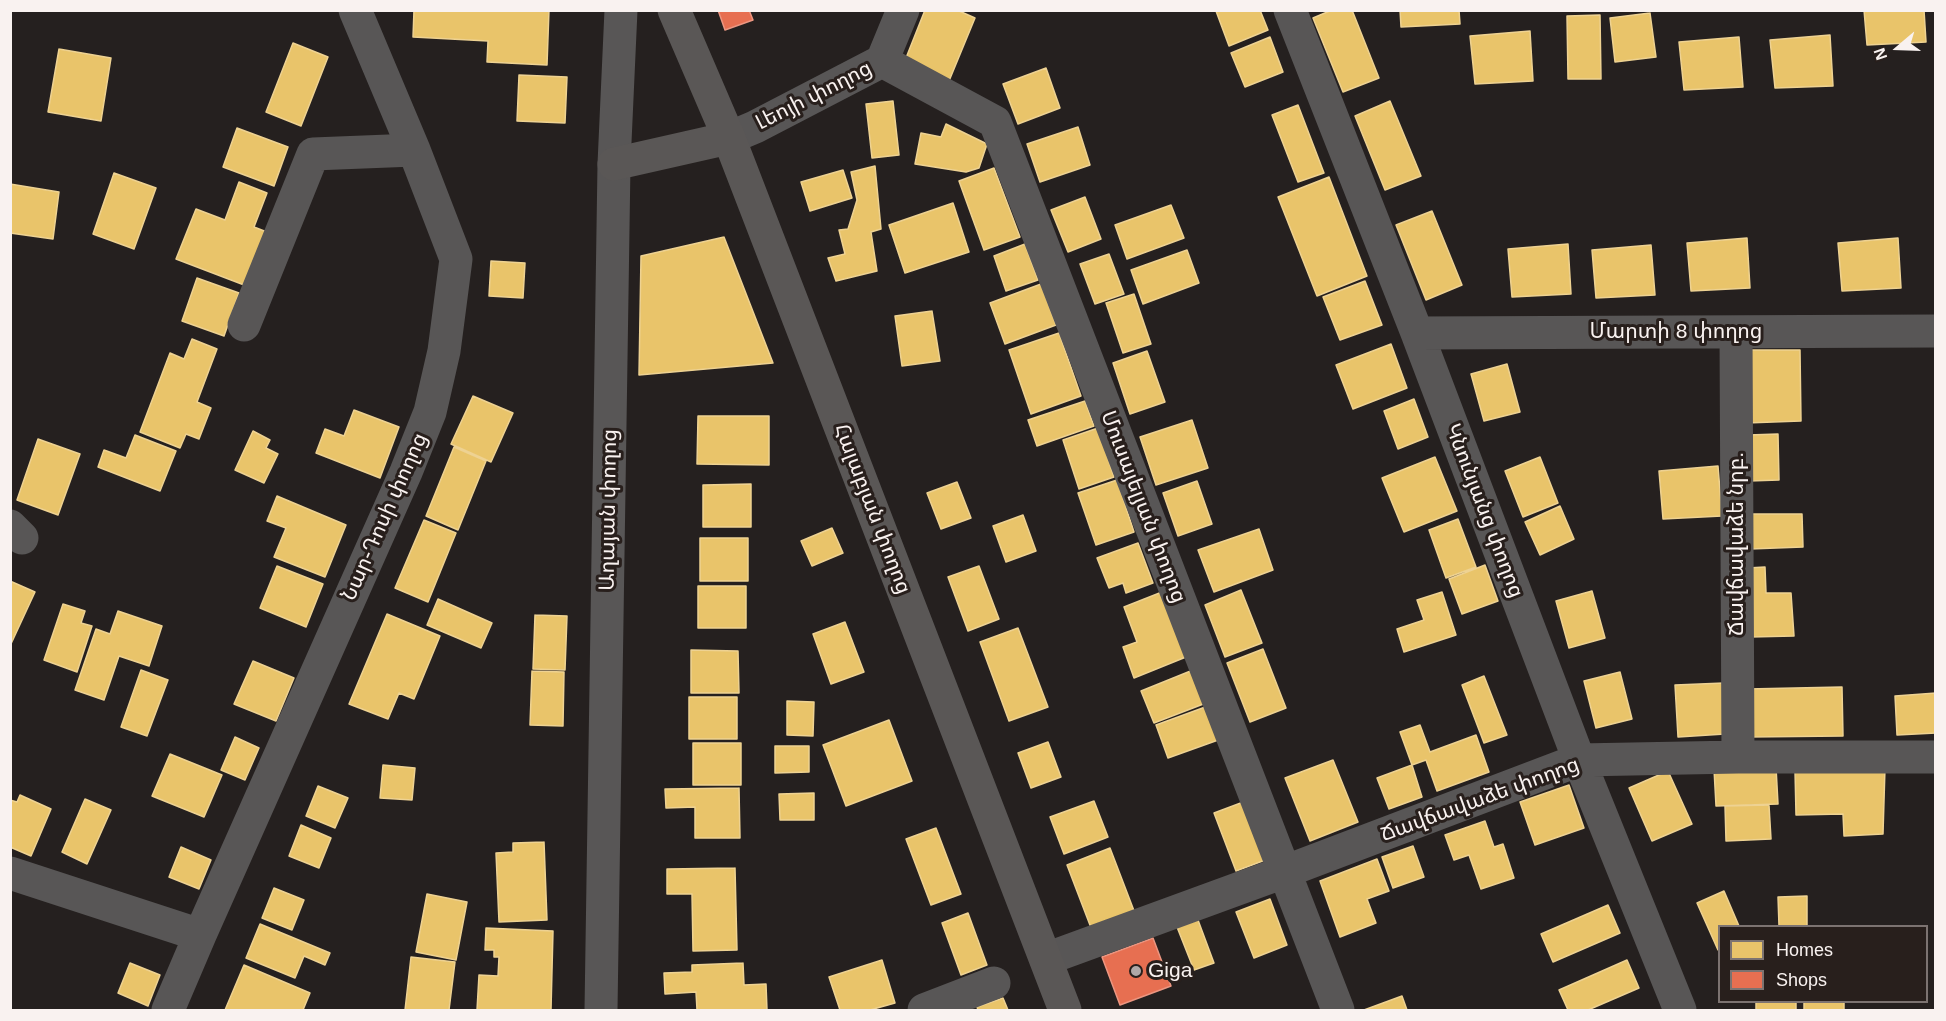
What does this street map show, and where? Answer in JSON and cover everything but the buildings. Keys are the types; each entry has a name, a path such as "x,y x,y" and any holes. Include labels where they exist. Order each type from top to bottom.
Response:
{"main road":[{"name":"Հալաբյան փողոց","path":"674,10 729,138 1065,1011"},
{"path":"615,164 729,138"}],"street":[{"name":"Նար-Դոսի փողոց","path":"168,1011 430,412 444,351 456,259 414,150 355,10"},
{"name":"Աղայան փողոց","path":"601,1011 615,164 621,10"},
{"name":"Լեոյի փողոց","path":"729,138 755,127 882,61 903,10"},
{"name":"Կնունյանց փողոց","path":"1290,10 1417,333 1579,760 1680,1011"},
{"name":"Մուսայելյան փողոց","path":"882,61 995,122 1338,1011"},
{"path":"244,325 313,154 414,150"},
{"name":"Մարտի 8 փողոց","path":"1417,333 1935,331"},
{"name":"Ճավճավաձե նրբ.","path":"1736,332 1738,757"},
{"name":"Ճավճավաձե փողոց","path":"1046,959 1579,760 1738,757 1935,758"},
{"path":"10,873 200,935"},
{"path":"924,1011 994,983"}],"place":[{"name":"Giga","path":"1136,971"}]}
